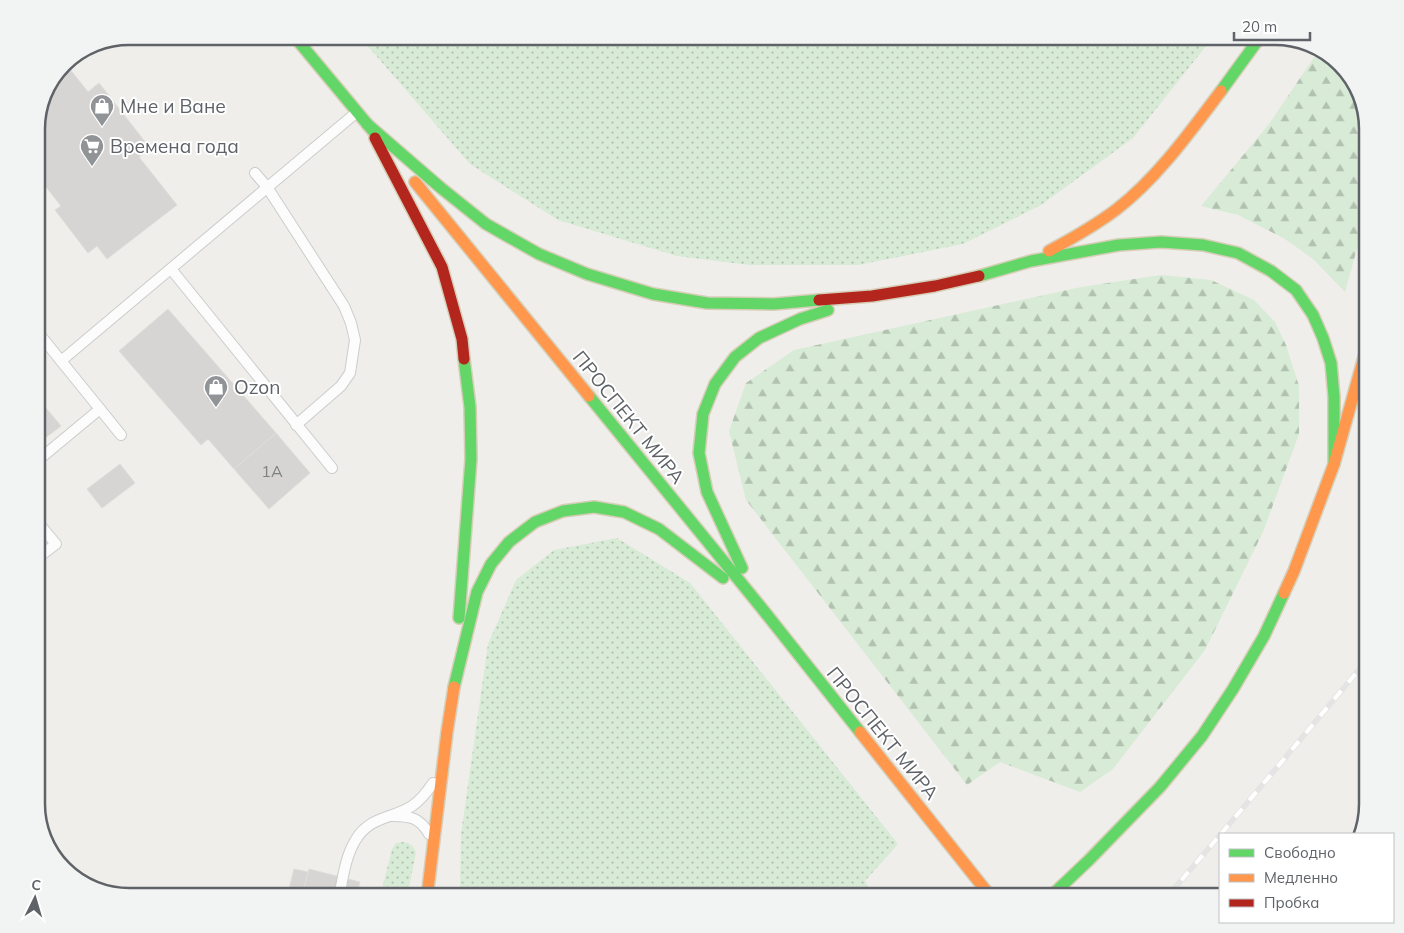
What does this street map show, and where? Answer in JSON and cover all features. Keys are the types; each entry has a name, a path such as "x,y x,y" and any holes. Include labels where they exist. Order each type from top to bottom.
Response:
{"main road":[{"name":"ПРОСПЕКТ МИРА","path":"301,45 760,606 984,888"},
{"path":"1030,261 1071,240 1102,220 1137,191 1184,138 1254,45"},
{"path":"367,124 486,224 539,254 587,274 653,294 707,303 774,304 872,296 935,286 989,274 1030,261 1119,245 1161,242 1203,245 1238,253 1271,271 1296,290 1313,315 1324,338 1331,362 1334,397 1334,464"},
{"path":"367,124 442,267 462,339 470,407 470,459 454,689"},
{"path":"760,606 707,492 699,453 703,414 715,384 735,357 759,338 800,319 872,296"},
{"path":"1059,888 1160,787 1202,736 1234,689 1264,636 1294,571 1334,464 1359,375"},
{"path":"427,888 454,689 477,592 491,564 509,542 535,522 563,511 594,507 624,512 659,529 760,606"}],"lane":[{"path":"61,361 357,112"},
{"path":"255,173 267,187 344,306 355,340 350,373 342,386 296,425"},
{"path":"171,270 332,468"},
{"path":"45,341 121,435"},
{"path":"45,455 100,410"},
{"path":"45,531 56,544 45,552"},
{"path":"341,888 345,866 356,839 367,826 412,806 425,795 443,764"},
{"path":"382,818 403,816 420,822 425,827 432,850"}],"green space":[{"path":"367,45 1207,45 1133,138 1041,205 963,244 858,265 750,265 677,256 558,220 470,164"},
{"path":"1315,56 1322,59 1338,74 1350,92 1356,107 1359,129 1359,241 1345,292 1313,259 1285,239 1238,215 1201,206 1269,124"},
{"path":"1161,275 1211,280 1254,300 1275,322 1286,345 1299,386 1299,434 1263,532 1205,650 1113,769 1080,792 1000,762 967,785 746,500 729,431 746,383 794,350 1081,287"},
{"path":"617,538 690,583 898,844 865,881 869,888 460,888 461,834 488,644 516,580 554,550"},
{"path":"396,843 408,843 414,848 416,853 409,888 382,888 392,849"}],"building":[{"name":"Времена года","path":"70,70 88,92 99,83 150,148 139,157 177,205 107,259 97,246 88,253 55,210 61,206 45,186 45,124 48,107 54,92 62,78"},
{"path":"168,309 276,433 234,469 208,439 201,445 119,351"},
{"path":"45,407 61,426 45,438"},
{"path":"276,433 310,473 269,509 234,469"},
{"path":"120,464 135,483 102,508 87,489"},
{"path":"294,869 308,872 304,888 289,888"},
{"path":"309,869 360,882 358,888 304,888"}],"railway":[{"path":"1222,833 1359,670"},
{"path":"1175,888 1219,836"}],"traffic: fast":[{"path":"301,45 378,137"},
{"path":"1221,91 1254,45"},
{"path":"367,124 486,224 539,254 587,274 653,294 707,303 774,304 819,300"},
{"path":"979,276 1031,261 1119,245 1161,242 1203,245 1238,253 1271,271 1296,290 1313,315 1331,363 1334,397 1334,464"},
{"path":"742,568 707,492 699,453 703,414 715,384 735,357 759,338 800,319 828,310"},
{"path":"459,618 471,459 470,407 464,359"},
{"path":"589,396 860,732"},
{"path":"454,687 477,592 491,564 509,542 535,522 563,511 594,507 624,512 659,529 723,578"},
{"path":"1059,888 1160,787 1202,736 1233,689 1264,636 1284,593"}],"traffic: slow":[{"path":"1049,251 1117,209 1146,183 1173,153 1221,91"},
{"path":"415,182 589,396"},
{"path":"1284,593 1334,464 1359,375"},
{"path":"428,888 454,687"},
{"path":"860,732 984,888"}],"traffic: jam":[{"path":"375,138 442,267 462,339 464,359"},
{"path":"819,300 872,296 935,286 979,276"}],"place":[{"name":"Мне и Ване","path":"102,127"},
{"name":"Времена года","path":"92,167"},
{"name":"Ozon","path":"216,408"}]}
